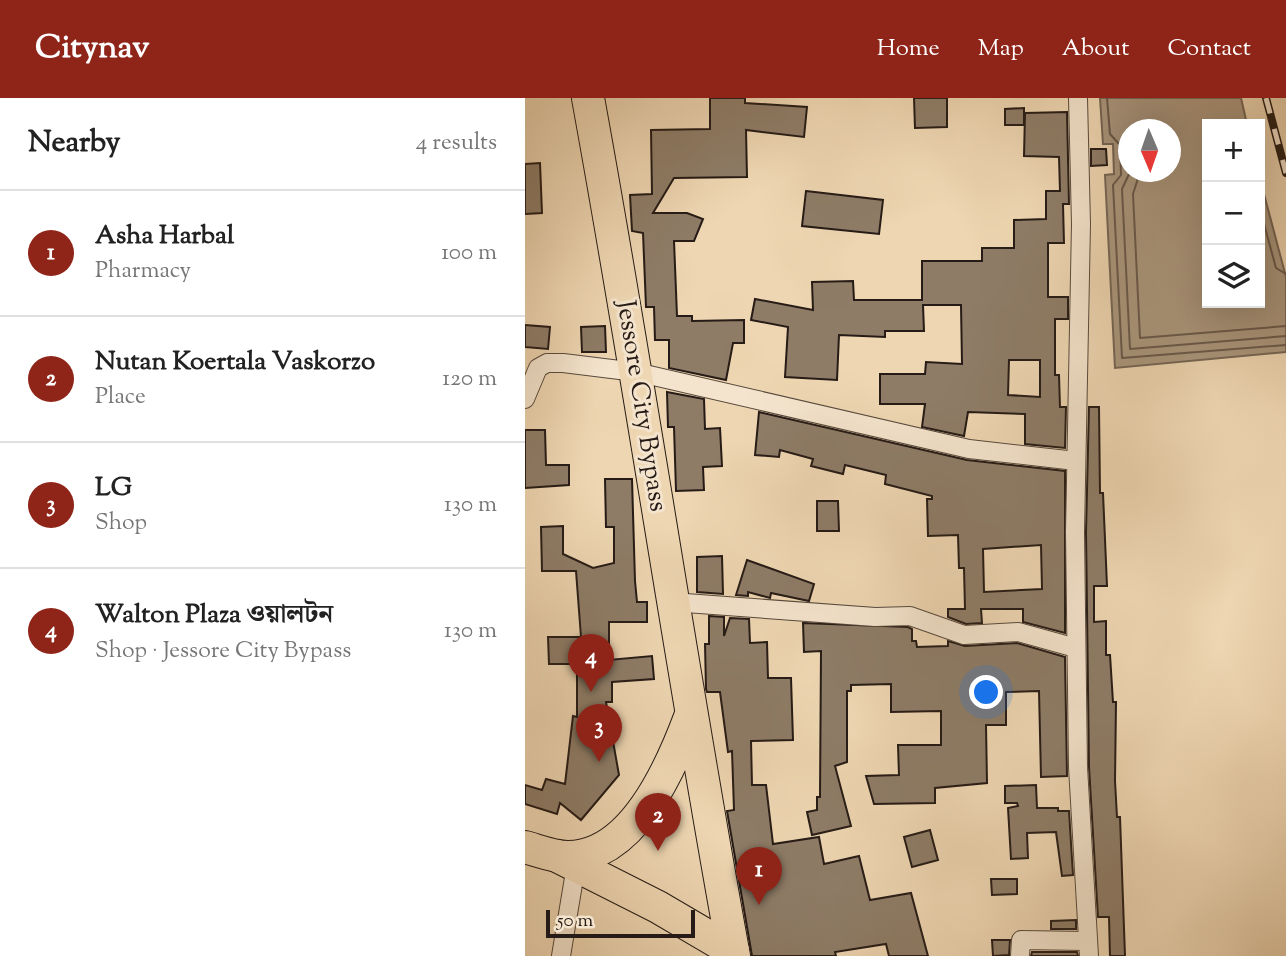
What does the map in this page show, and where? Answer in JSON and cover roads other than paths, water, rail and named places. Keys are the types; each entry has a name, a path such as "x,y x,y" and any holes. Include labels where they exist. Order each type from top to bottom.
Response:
{"highway":[{"name":"Jessore City Bypass","path":"588,98 636,372 690,716 733,954"},
{"path":"552,856 566,857 593,852 615,839 627,827 664,780 690,716"},
{"path":"552,856 658,907 733,954"}],"street":[{"path":"1020,956 1021,940 1088,949 1078,767 1076,648 1076,461 1081,224 1078,98"},
{"path":"525,399 531,378 538,368 547,363 636,372 969,449 1076,461"},
{"path":"672,602 875,617 910,616 964,635 1018,632 1076,648"},
{"path":"552,856 561,956"}],"water":[{"path":"1100,98 1241,98 1246,119 1202,119 1202,308 1265,308 1265,198 1286,277 1286,352 1115,368 1105,175 1114,174 1113,144 1103,144"}],"railway":[{"path":"1266,98 1286,173"}],"place":[{"name":"Walton Plaza ওয়ালটন","path":"591,692"},
{"name":"LG","path":"599,762"},
{"name":"Nutan Koertala Vaskorzo","path":"658,851"},
{"name":"Asha Harbal","path":"759,905"}]}
